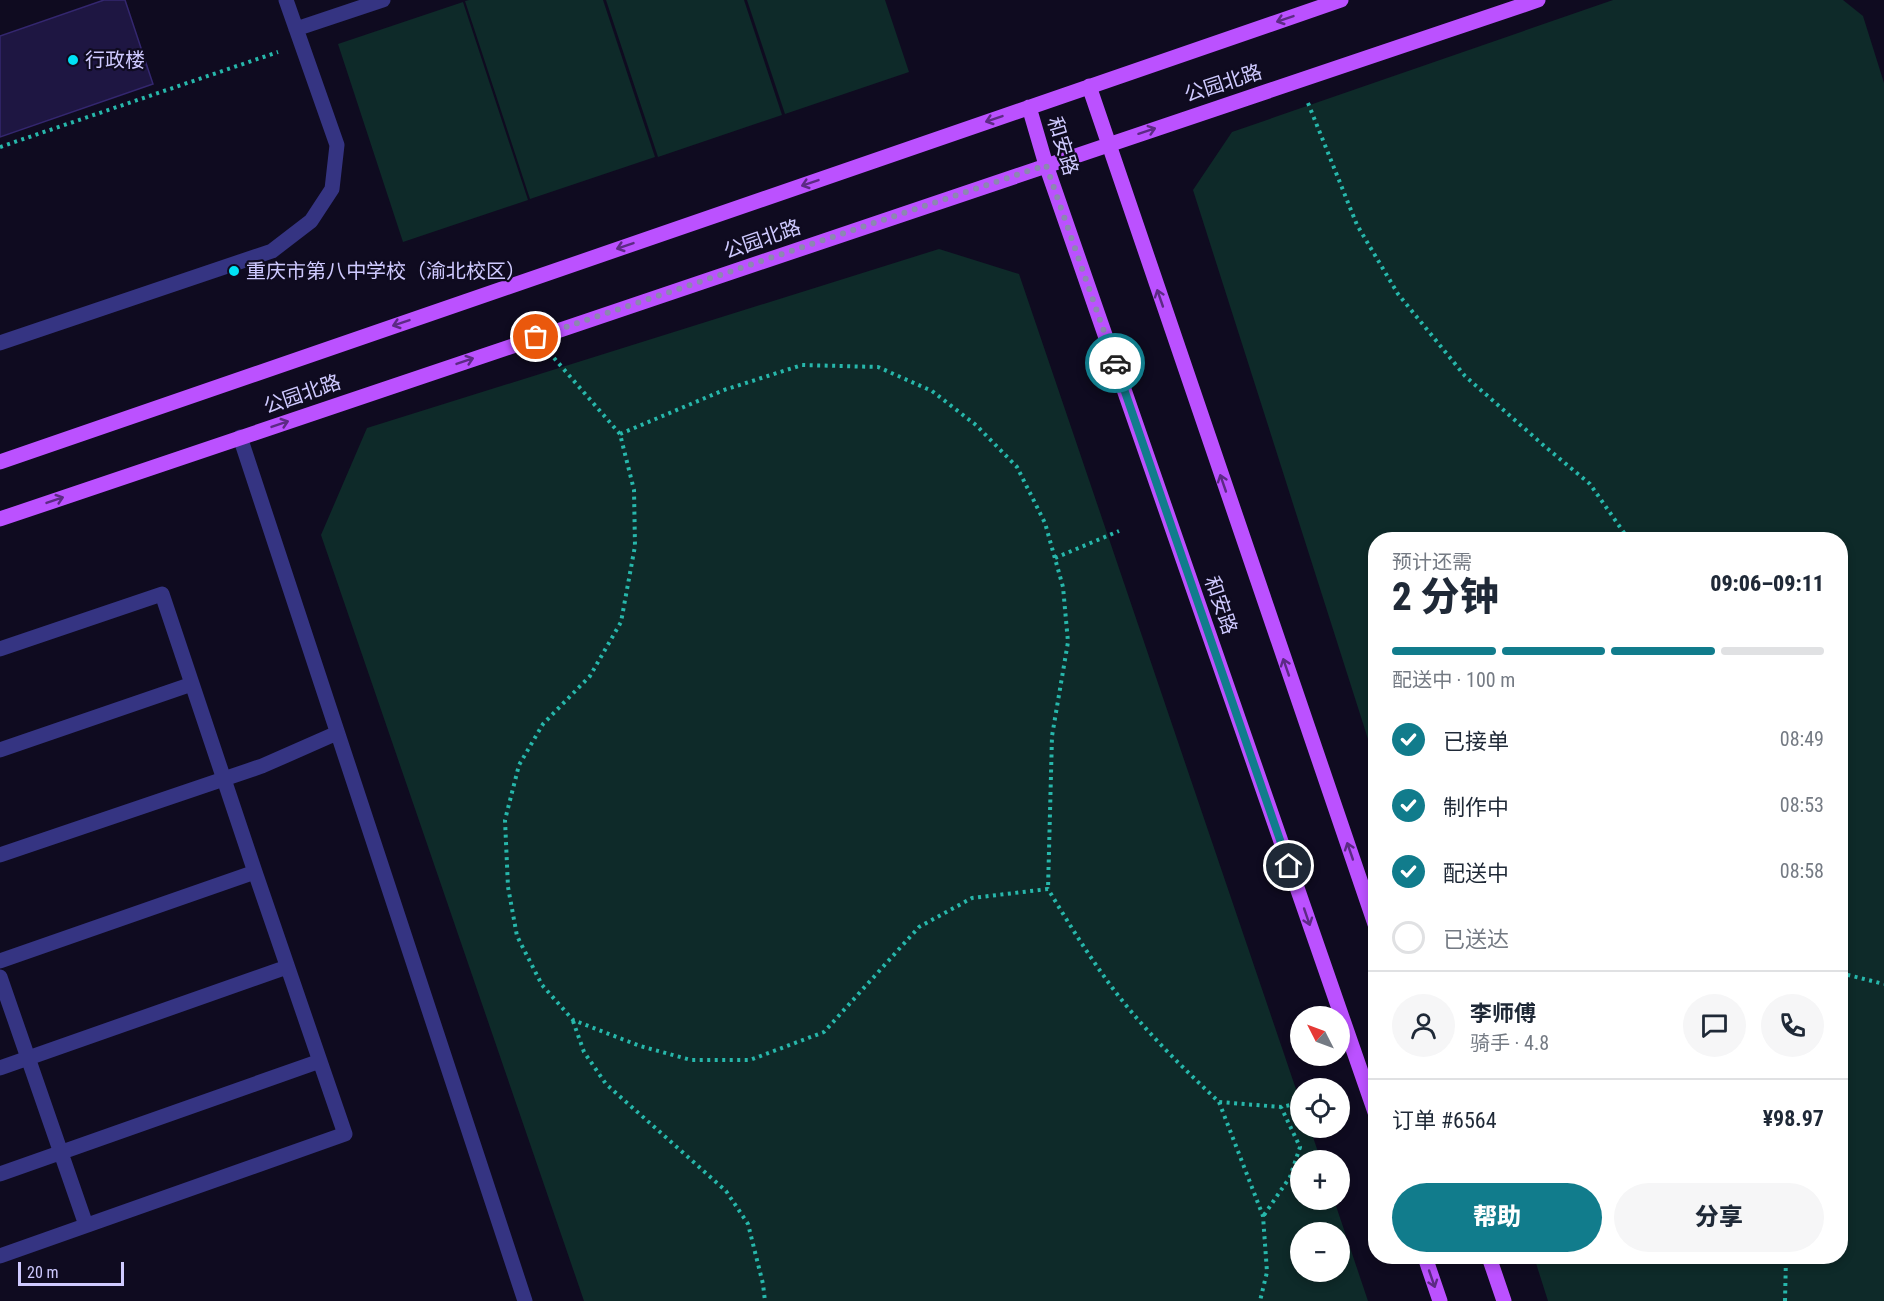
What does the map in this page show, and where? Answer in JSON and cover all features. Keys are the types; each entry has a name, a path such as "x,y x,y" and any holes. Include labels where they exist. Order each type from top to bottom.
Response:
{"main road":[{"name":"公园北路","path":"0,462 1341,0"},
{"name":"公园北路","path":"0,519 1539,0"},
{"path":"1089,86 1368,904"},
{"name":"和安路","path":"1029,107 1046,165 1368,1092"},
{"path":"1427,1264 1440,1301"},
{"path":"1491,1264 1504,1301"}],"street":[{"path":"0,343 272,251 312,220 332,189 337,145 286,0"},
{"path":"299,36 383,0"},
{"path":"240,438 525,1301"},
{"path":"0,649 162,594 345,1134 0,1256"},
{"path":"0,750 192,684"},
{"path":"0,855 262,766 337,733"},
{"path":"0,961 255,872"},
{"path":"0,1068 288,967"},
{"path":"0,977 86,1225"},
{"path":"0,1173 320,1061"}],"path":[{"path":"0,147 299,36"},
{"path":"1298,80 1357,225 1398,294 1465,376 1590,483 1624,532"},
{"path":"536,337 620,435 634,490 635,546 621,622 590,676 543,724 519,765 505,820 508,887 517,936 542,985 573,1020 584,1052 606,1084 726,1191 748,1224 765,1301"},
{"path":"620,435 724,390 802,365 878,367 932,391 976,425 1017,467 1045,523 1062,587 1068,642 1052,736 1048,889 1080,942 1115,991 1140,1022 1218,1102 1263,1216 1268,1272 1260,1301"},
{"path":"1055,558 1119,531"},
{"path":"573,1020 640,1046 691,1060 750,1060 824,1032 919,927 972,898 1048,889"},
{"path":"1848,975 1884,984"},
{"path":"1218,1102 1281,1107 1290,1105"},
{"path":"1263,1216 1290,1177 1300,1147 1281,1107"},
{"path":"1785,1301 1786,1264"}],"green space":[{"path":"603,0 655,157 530,199 465,1"},
{"path":"606,0 744,0 782,115 658,157"},
{"path":"747,0 885,0 909,72 785,114"},
{"path":"1613,0 1843,0 1863,16 1884,83 1884,1301 1548,1301 1536,1264 1848,1264 1848,532 1368,532 1368,739 1193,190 1232,132"},
{"path":"463,2 528,200 403,242 338,44"},
{"path":"939,249 1019,274 1292,1078 1290,1078 1290,1138 1313,1138 1317,1150 1290,1150 1290,1210 1337,1210 1341,1222 1290,1222 1290,1282 1350,1282 1350,1248 1368,1301 584,1301 321,535 367,428"}],"building":[{"name":"行政楼","path":"104,0 125,0 153,84 0,137 0,36"}],"way so far":[{"path":"536,337 1046,165 1115,363"}],"place":[{"name":"行政楼","path":"73,60"},
{"name":"重庆市第八中学校（渝北校区）","path":"234,271"}],"route":[{"path":"1115,363 1289,866"}]}
